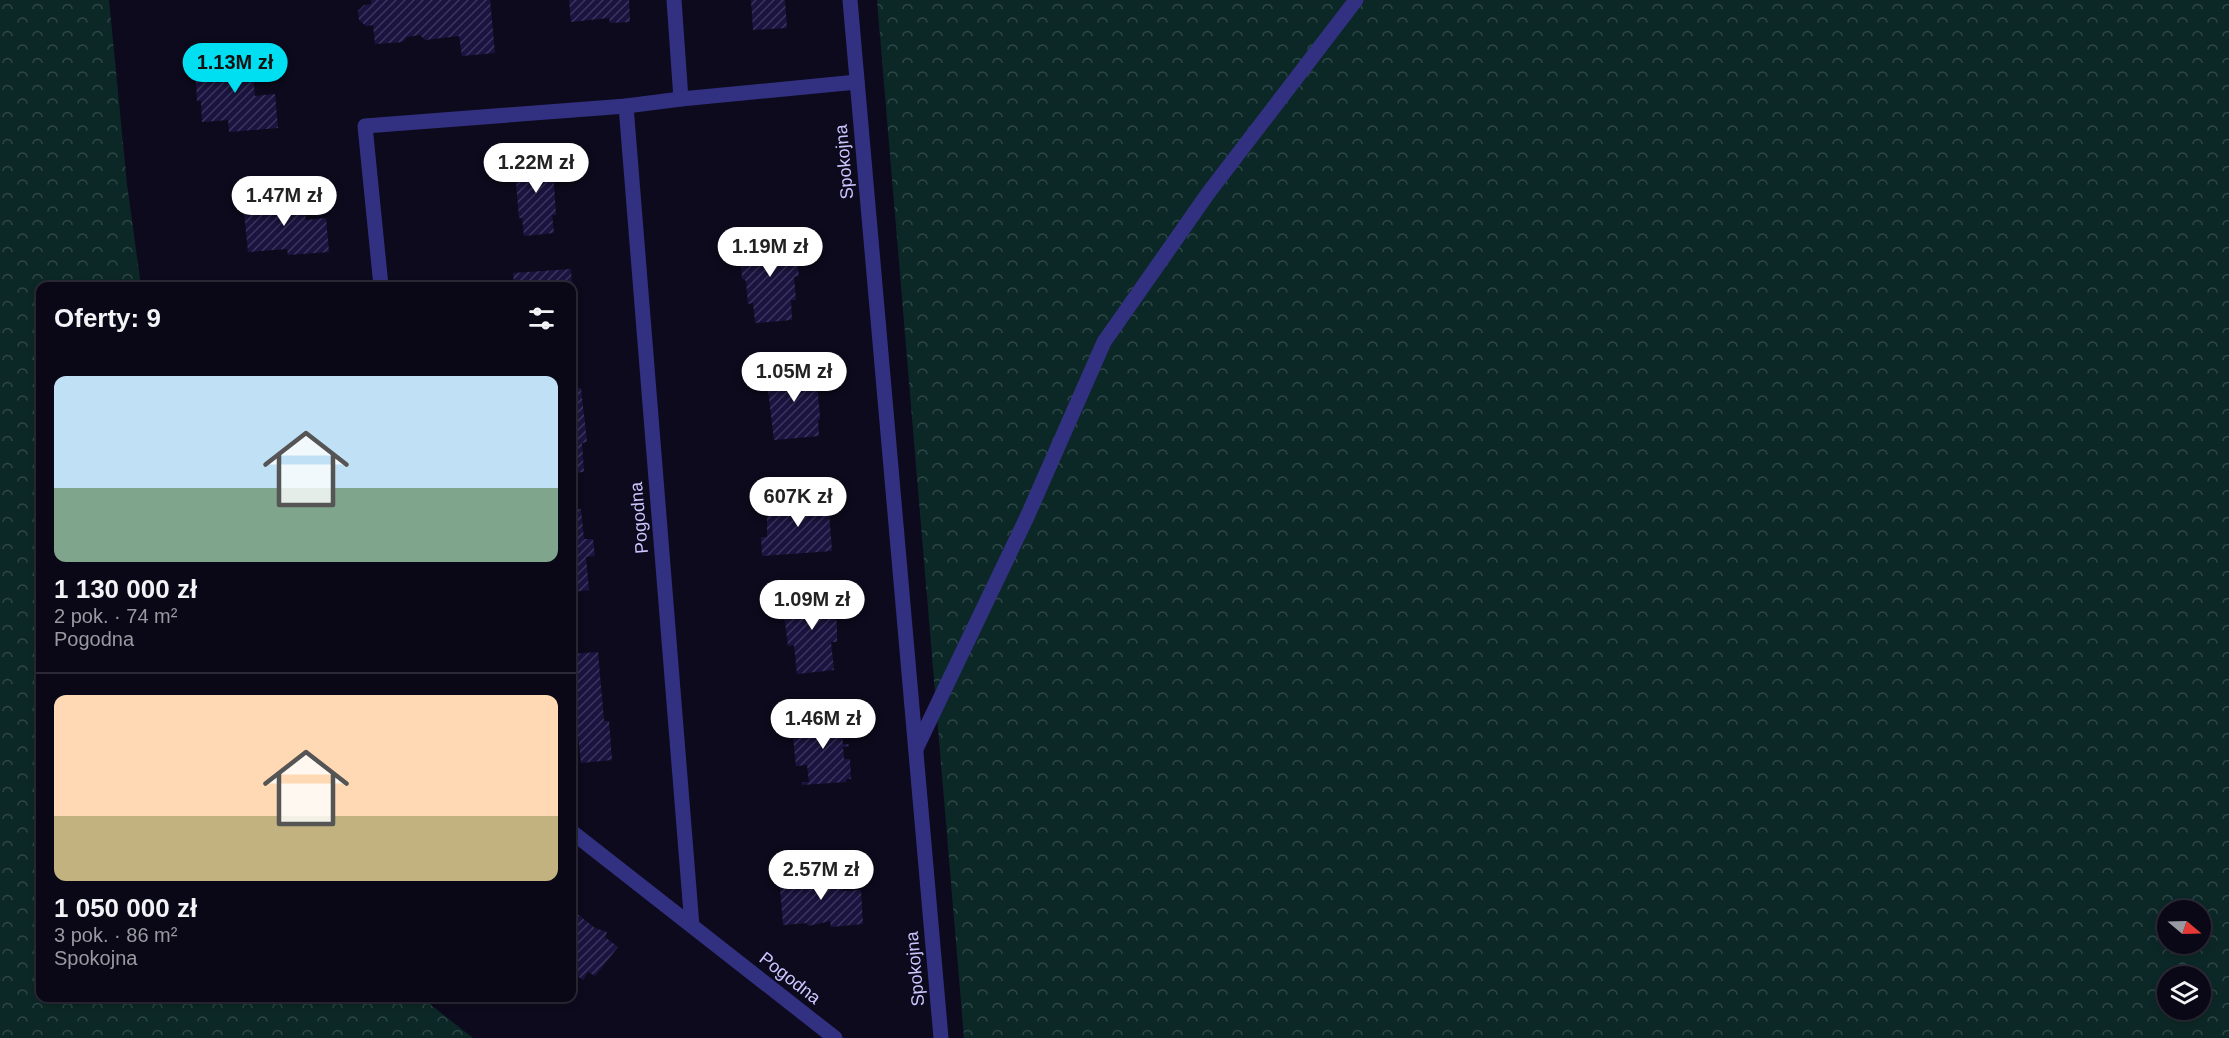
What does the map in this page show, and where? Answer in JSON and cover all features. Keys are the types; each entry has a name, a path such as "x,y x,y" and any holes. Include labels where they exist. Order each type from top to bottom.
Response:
{"street":[{"path":"674,0 681,99"},
{"name":"Spokojna","path":"850,0 940,1038"},
{"path":"914,751 1027,517 1104,342 1209,192 1356,0"},
{"path":"381,282 365,126 626,106 857,82"},
{"name":"Pogodna","path":"626,106 692,926"},
{"name":"Pogodna","path":"576,835 836,1038"}],"green space":[{"path":"0,0 109,0 127,184 140,282 36,282 36,1002 427,1002 473,1038 0,1038"},
{"path":"877,0 2229,0 2229,1038 964,1038"}],"building":[{"path":"371,0 490,0 495,53 462,56 459,36 425,40 420,35 407,37 403,42 375,44 373,25 366,26 359,20 358,11 364,5 371,4"},
{"path":"569,0 629,0 630,22 610,23 609,18 571,22"},
{"path":"751,0 785,0 787,28 753,30"},
{"path":"228,49 233,54 251,53 255,96 275,94 278,128 229,132 228,120 202,122 201,101 197,101 198,73 210,72 209,56 215,55 220,50"},
{"path":"552,155 556,215 552,215 554,233 524,236 522,218 519,218 514,158"},
{"path":"277,194 282,198 303,196 306,220 326,218 329,252 288,255 287,249 248,252 243,201 265,199 269,195"},
{"path":"791,237 792,260 797,260 799,276 794,277 796,300 791,300 792,320 755,323 753,303 748,304 746,281 742,278 741,267 744,264 742,240"},
{"path":"571,269 572,282 514,282 513,273"},
{"path":"787,366 790,370 816,368 819,436 774,440 766,373 773,372 775,367"},
{"path":"576,388 581,388 587,442 582,443 584,472 576,473"},
{"path":"793,497 801,497 807,501 828,499 832,551 762,556 761,537 767,537 767,505 788,503"},
{"path":"581,509 584,539 593,539 595,556 586,557 589,590 576,592 576,510"},
{"path":"817,592 817,594 833,592 837,625 837,642 831,642 834,670 797,674 794,645 788,646 785,604 801,603 799,593"},
{"path":"598,652 604,721 609,721 612,760 581,763 576,734 576,654"},
{"path":"822,713 823,718 841,717 843,744 849,746 843,747 844,759 850,759 851,779 846,779 846,782 802,785 802,782 809,782 807,765 796,766 793,737 805,736 803,715"},
{"path":"840,867 843,891 861,890 863,924 831,927 830,921 808,926 807,923 783,925 780,887 803,885 803,870"},
{"path":"576,913 595,928 607,932 605,937 618,947 595,976 588,972 583,980 576,975"}]}
